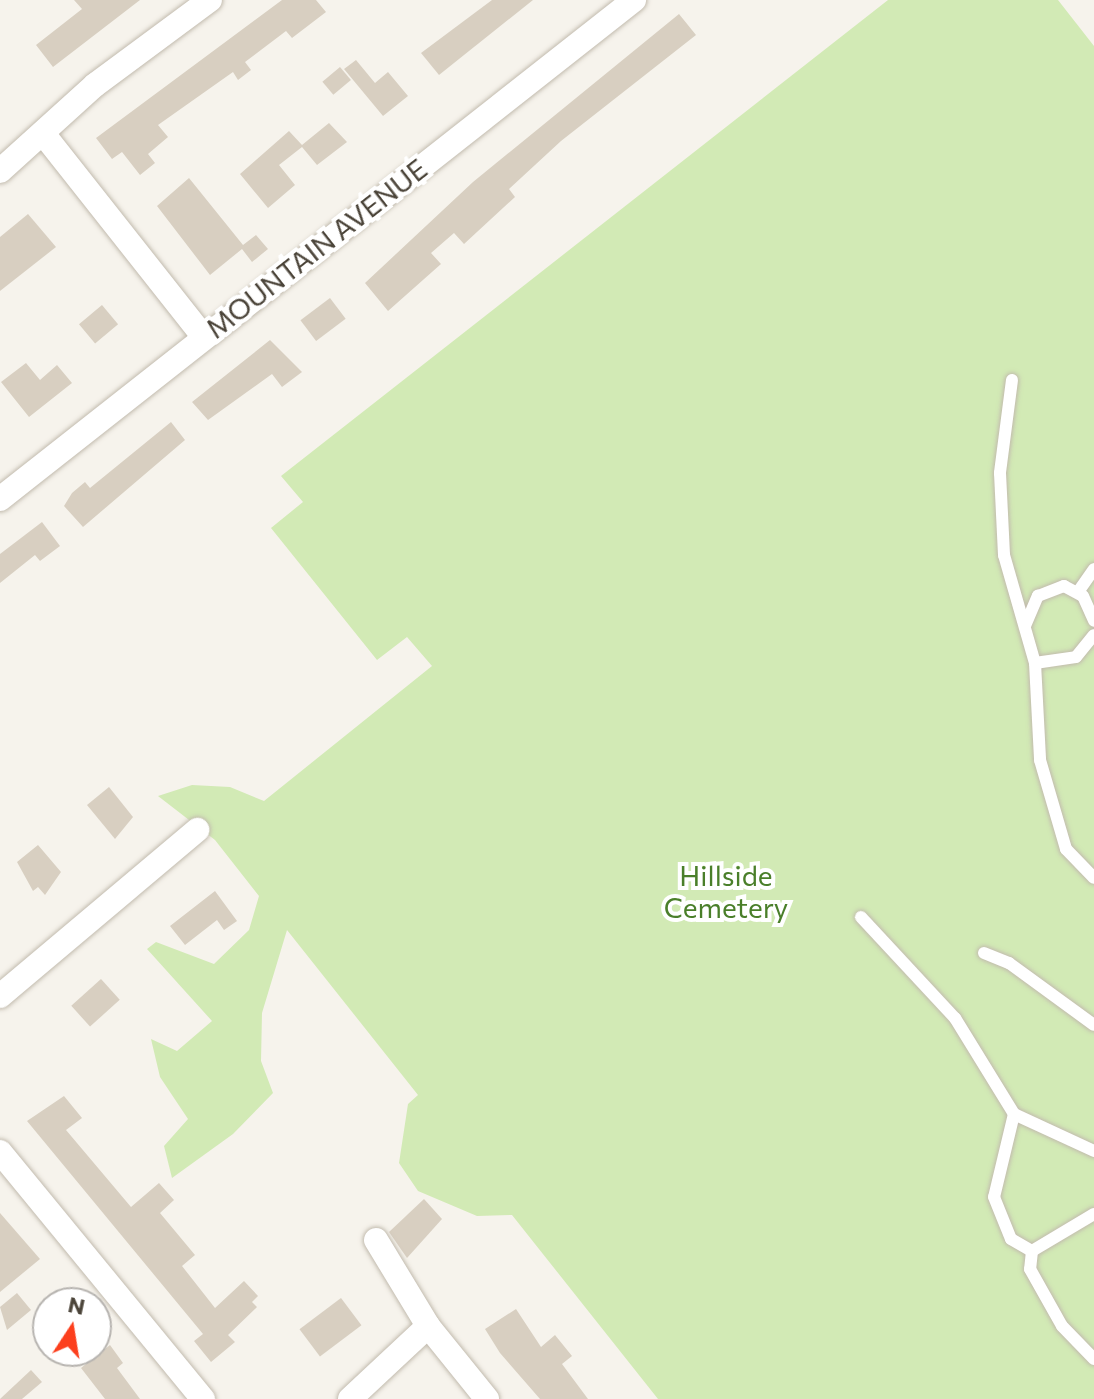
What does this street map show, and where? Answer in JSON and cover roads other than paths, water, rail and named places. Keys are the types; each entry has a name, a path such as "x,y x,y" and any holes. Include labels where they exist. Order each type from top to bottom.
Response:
{"street":[{"path":"0,171 45,136 95,85 210,0"},
{"name":"MOUNTAIN AVENUE","path":"0,499 203,336 634,0"},
{"path":"45,136 203,336"},
{"path":"0,996 197,830"},
{"path":"0,1152 203,1399"},
{"path":"376,1240 428,1326 487,1399"},
{"path":"350,1399 428,1326"}],"lane":[{"path":"1012,380 1000,511 1008,578 1035,663 1032,713 1040,760 1066,849 1094,878"},
{"path":"1078,592 1094,569"},
{"path":"1025,626 1038,596 1064,586 1078,592 1094,621"},
{"path":"1035,663 1090,648 1094,635"},
{"path":"861,917 955,1018 1014,1114 1094,1151"},
{"path":"984,953 1009,963 1094,1025"},
{"path":"1014,1114 994,1197 1011,1239 1032,1251"},
{"path":"1032,1251 1094,1214"},
{"path":"1032,1251 1030,1269 1041,1298 1094,1359"}],"park label":[{"name":"Hillside Cemetery","path":"726,891"}]}
